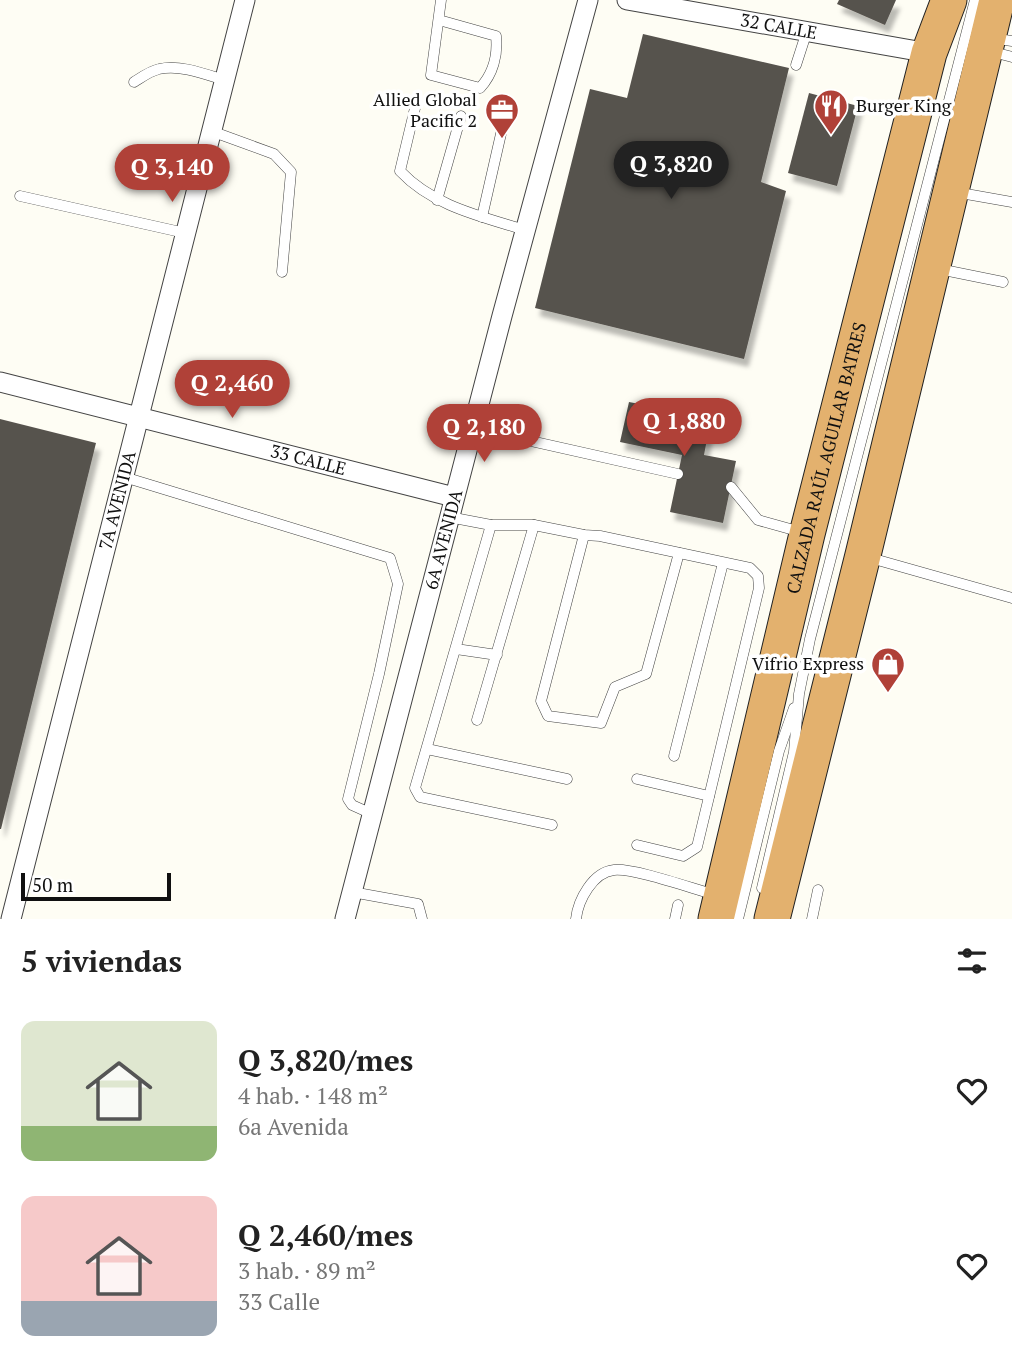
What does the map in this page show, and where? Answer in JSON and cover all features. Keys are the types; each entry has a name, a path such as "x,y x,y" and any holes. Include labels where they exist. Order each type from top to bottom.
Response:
{"highway":[{"path":"766,906 863,555 951,191 999,46 997,0"},
{"name":"CALZADA RAÚL AGUILAR BATRES","path":"725,911 807,534 929,53 951,2"}],"street":[{"name":"7A AVENIDA","path":"11,919 245,0"},
{"name":"6A AVENIDA","path":"345,919 472,428 588,0"},
{"name":"32 CALLE","path":"626,0 929,53"},
{"name":"33 CALLE","path":"0,382 454,497"}],"lane":[{"path":"439,20 496,36 498,49 489,79 480,88 431,75 441,0"},
{"path":"766,906 794,752 799,694 810,639 951,2"},
{"path":"796,65 807,32"},
{"path":"134,82 157,69 168,68 224,80"},
{"path":"416,104 400,171 414,186 438,200 525,230"},
{"path":"438,200 461,116"},
{"path":"482,217 503,125"},
{"path":"211,131 274,153 291,172 282,272"},
{"path":"951,191 1012,202"},
{"path":"20,196 186,233"},
{"path":"932,267 1003,282"},
{"path":"472,428 678,474"},
{"path":"124,477 390,558 398,584 348,799 352,805 372,814"},
{"path":"731,487 758,520 807,534"},
{"path":"449,517 491,525 534,525 600,536 750,568 758,576 759,588 697,847 684,856 637,845"},
{"path":"491,525 415,788 420,797 552,825"},
{"path":"477,720 534,525"},
{"path":"584,535 541,701 548,716 601,723 615,687 646,674 679,553"},
{"path":"863,555 1012,598"},
{"path":"674,757 723,563"},
{"path":"456,649 497,655"},
{"path":"576,919 585,893 599,875 614,870 630,872 725,911 799,694"},
{"path":"427,749 567,779"},
{"path":"637,779 709,796"},
{"path":"812,919 818,890"},
{"path":"352,892 418,904 422,919"},
{"path":"675,919 678,905"}],"building":[{"path":"839,0 896,0 885,25 837,4"},
{"path":"643,34 789,68 761,182 786,191 744,359 535,308 590,89 627,98"},
{"path":"809,93 858,106 837,186 788,173"},
{"path":"629,402 711,418 704,455 736,461 723,523 670,512 682,455 620,442"},
{"path":"0,419 96,443 1,829 0,829"}],"place":[{"name":"Burger King","path":"831,136"},
{"name":"Allied Global Pacific 2","path":"502,140"},
{"name":"Vifrio Express","path":"888,694"}]}
